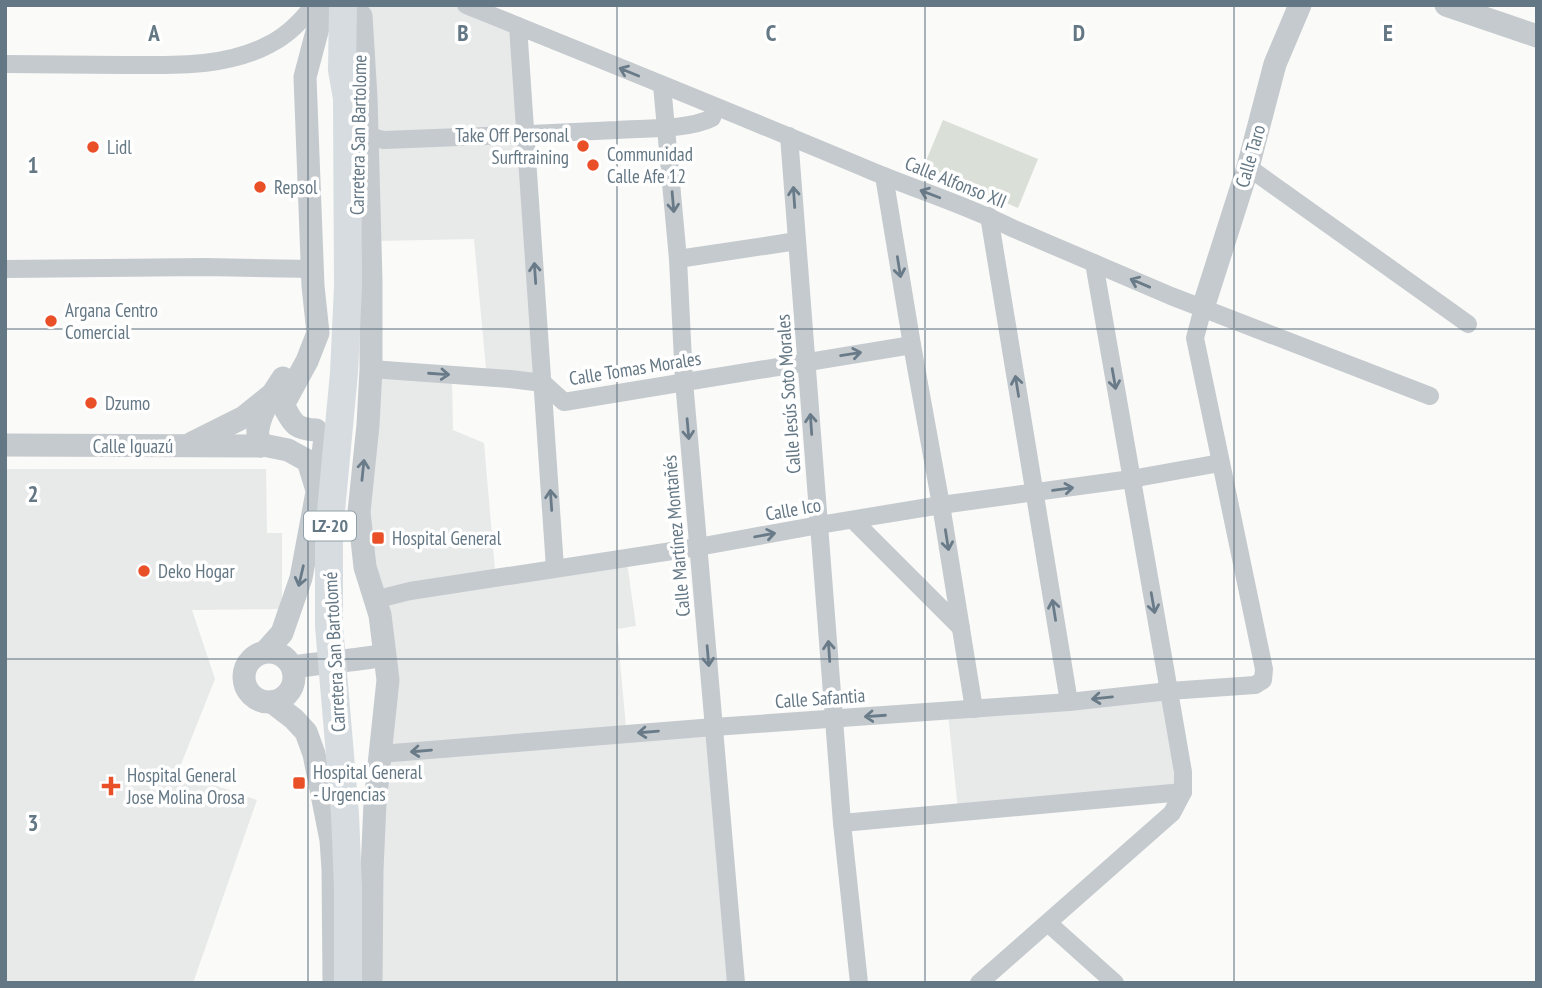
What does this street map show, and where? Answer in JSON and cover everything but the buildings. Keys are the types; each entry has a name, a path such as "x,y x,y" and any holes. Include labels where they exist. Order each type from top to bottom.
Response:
{"main road":[{"name":"Carretera San Bartolomé","path":"348,983 345,814 329,626 329,532 344,373 348,287 347,98 342,70 355,9"},
{"name":"Carretera San Bartolome","path":"355,9 356,264"},
{"name":"Carretera San Bartolomé","path":"356,264 352,374 339,533 338,622 354,812 356,983"}],"street":[{"path":"5,64 170,65 213,62 253,52 271,44 290,30 314,5"},
{"path":"264,446 278,399 307,361 318,333 313,277 305,77 324,5"},
{"name":"Calle Alfonso XII","path":"466,5 884,176 989,216 1203,308 1430,396"},
{"name":"Calle Taro","path":"1203,308 1248,167 1275,64 1300,5"},
{"path":"1446,5 1537,36"},
{"path":"355,9 367,136 372,281 368,425 359,512 365,568 380,615 388,680 374,803 371,983"},
{"path":"518,26 555,568"},
{"name":"Carretera San Bartolomé","path":"266,651 282,633 301,578 317,493 322,423 330,399 342,70"},
{"name":"Calle Martínez Montañés","path":"662,85 678,259 684,382 736,983"},
{"path":"367,136 384,140 666,127 701,123 712,118 715,107"},
{"name":"Calle Jesús Soto Morales","path":"789,136 842,823 859,983"},
{"path":"1248,167 1468,324"},
{"path":"884,176 974,709"},
{"path":"989,216 1069,702"},
{"path":"678,259 797,241"},
{"path":"979,983 1172,813 1183,792 1183,772 1094,263"},
{"path":"5,269 233,267 313,277"},
{"path":"1203,308 1195,338 1220,463"},
{"name":"Calle Tomas Morales","path":"371,369 543,383 564,402 912,345"},
{"path":"278,399 292,421 302,429 322,423"},
{"path":"186,446 278,399"},
{"path":"264,446 304,437 322,423"},
{"name":"Calle Iguazú","path":"5,445 264,446"},
{"path":"264,446 288,450 308,461 317,493"},
{"name":"Calle Ico","path":"374,600 410,591 698,547 941,505 1131,479 1220,463"},
{"name":"Calle Safantia","path":"380,754 1069,702 1255,685 1263,680 1264,668 1220,463"},
{"path":"853,520 961,628"},
{"path":"266,651 282,655 293,667 294,683 290,690 286,696 272,702 265,702 250,694 243,679 246,666 254,656 266,651"},
{"path":"293,667 384,655"},
{"path":"272,702 306,732 314,754 331,840 334,983"},
{"path":"842,823 1183,792"},
{"path":"1048,923 1115,983"}],"shaded area":[{"path":"364,5 453,5 514,32 539,379 486,369 474,239 376,241"},
{"path":"943,120 1038,159 1018,208 923,168"},
{"path":"374,374 452,379 453,430 484,443 496,581 627,562 636,626 617,629 627,738 710,731 731,983 377,983 384,768 365,516"},
{"name":"Hospital General Jose Molina Orosa","path":"5,469 266,469 267,533 282,533 282,609 192,610 215,679 178,772 257,800 193,983 5,983"},
{"path":"1166,695 1179,788 958,810 948,714"}],"place":[{"name":"Take Off Personal Surftraining","path":"583,146"},
{"name":"Lidl","path":"93,147"},
{"name":"Communidad Calle Afe 12","path":"593,165"},
{"name":"Repsol","path":"260,187"},
{"name":"Argana Centro Comercial","path":"51,321"},
{"name":"Dzumo","path":"91,403"},
{"name":"Hospital General","path":"378,538"},
{"name":"Deko Hogar","path":"144,571"},
{"name":"Hospital General - Urgencias","path":"299,783"},
{"name":"Hospital General Jose Molina Orosa","path":"111,786"}]}
